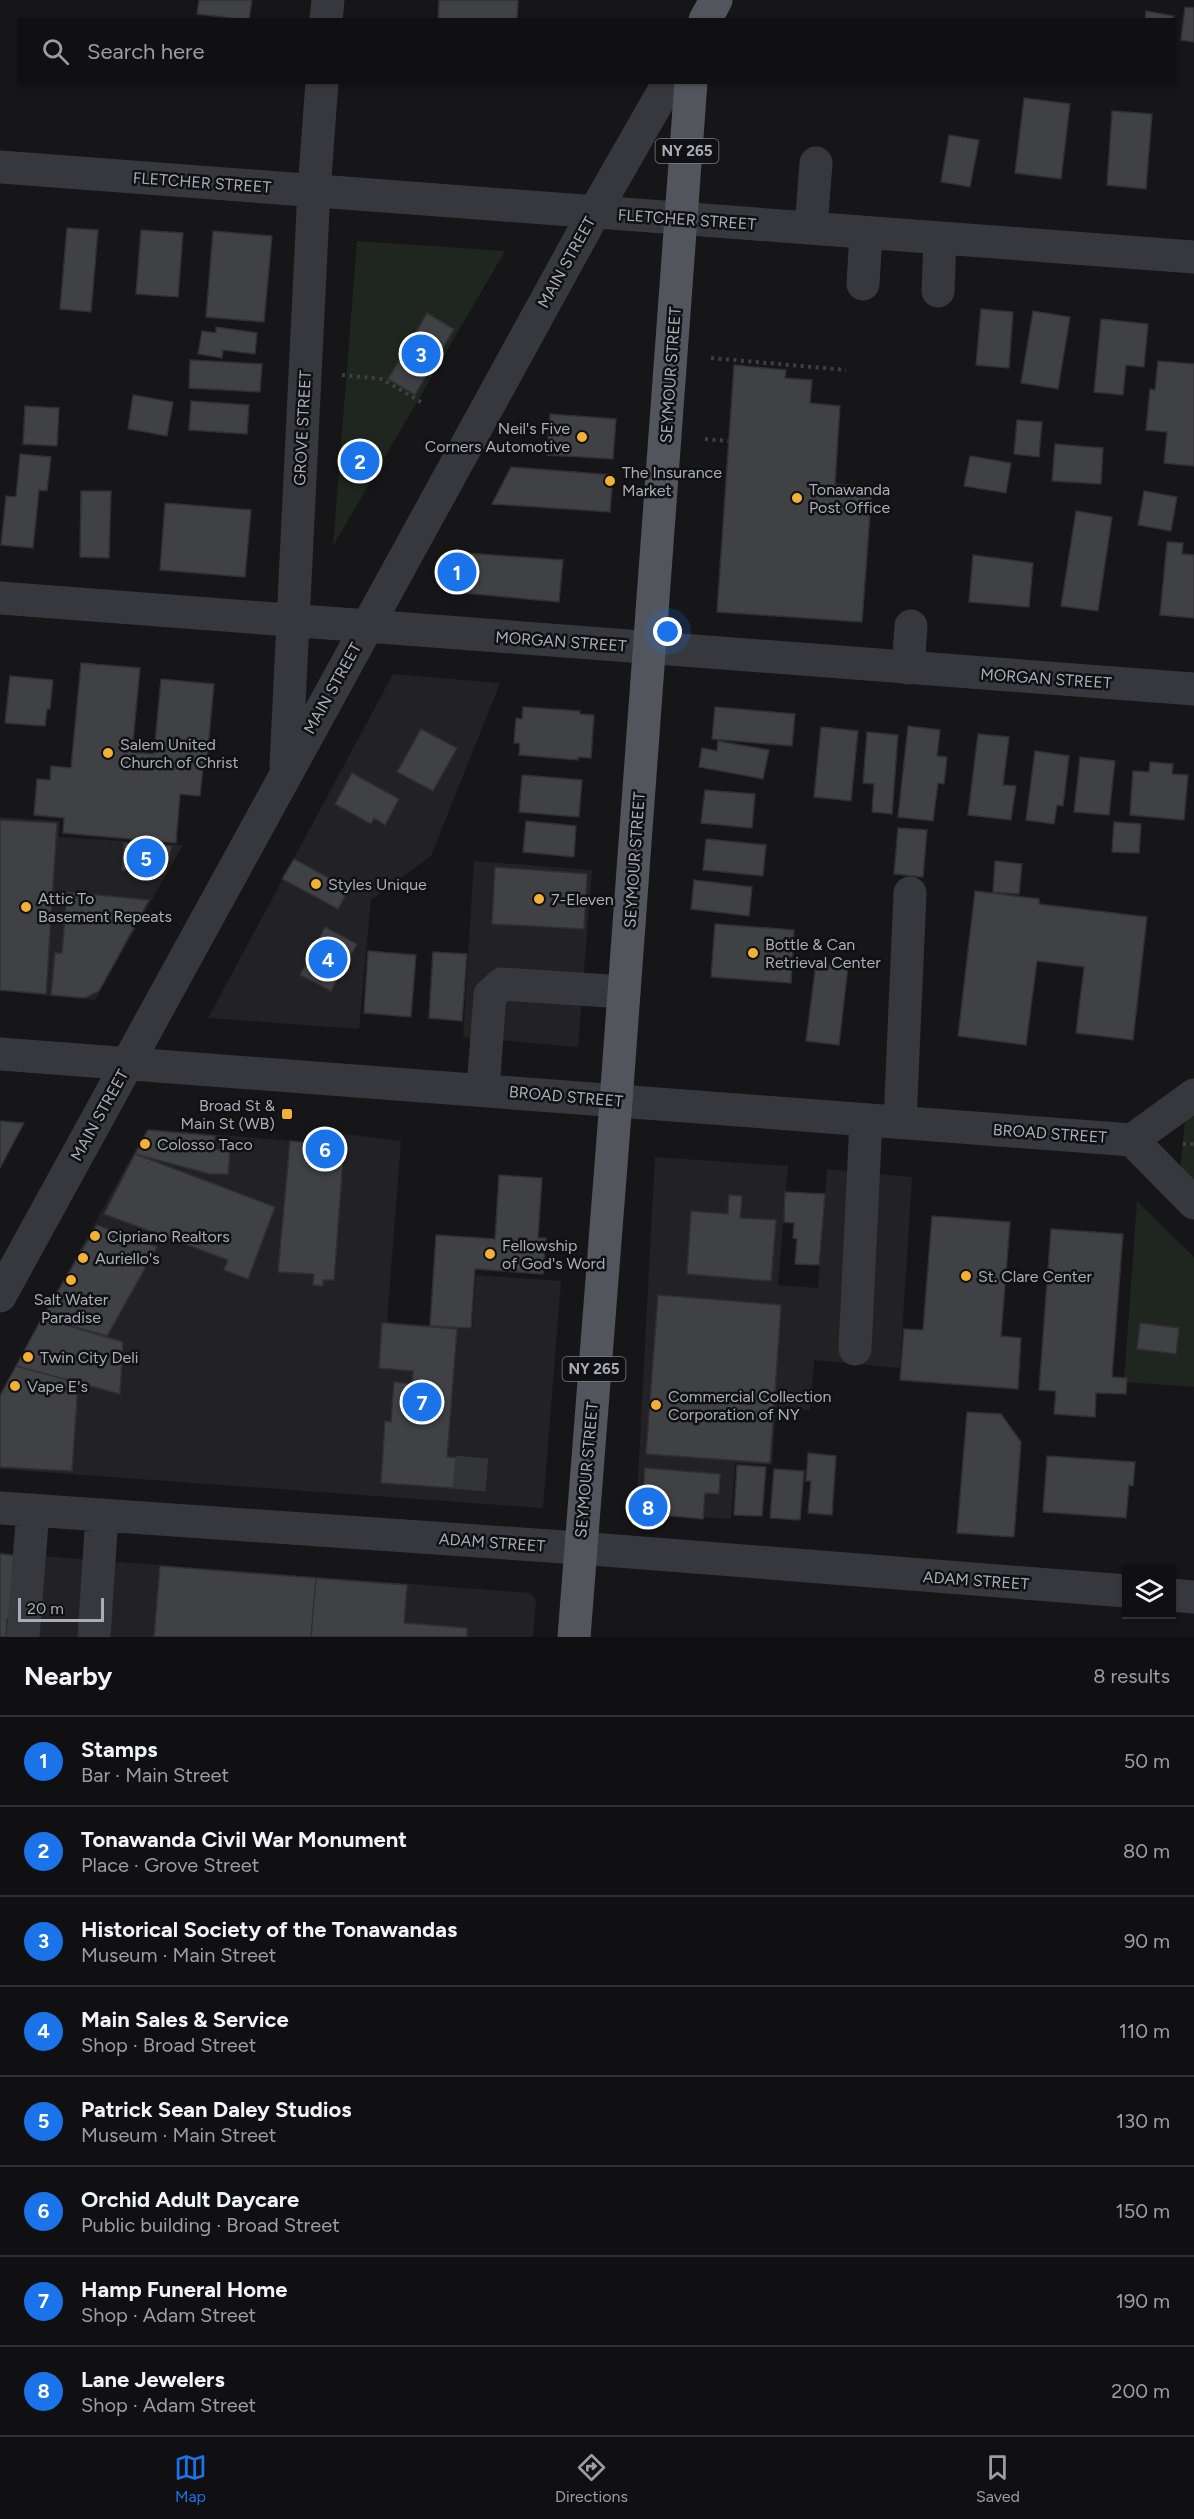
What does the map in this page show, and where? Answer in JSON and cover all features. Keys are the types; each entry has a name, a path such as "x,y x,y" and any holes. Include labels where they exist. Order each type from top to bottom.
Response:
{"main road":[{"path":"706,18 716,0"},
{"name":"SEYMOUR STREET","path":"574,1637 579,1548 616,1101 683,219 691,84"}],"street":[{"path":"326,18 328,0"},
{"name":"GROVE STREET","path":"286,774 314,190 322,84"},
{"name":"MAIN STREET","path":"0,1296 594,213 668,84"},
{"path":"811,228 816,163"},
{"name":"FLETCHER STREET","path":"0,167 1194,257"},
{"path":"863,284 866,233"},
{"path":"938,291 940,239"},
{"name":"MORGAN STREET","path":"0,598 1194,689"},
{"path":"908,668 911,626"},
{"path":"900,1122 910,893"},
{"path":"483,1089 490,995 502,984 624,992"},
{"name":"BROAD STREET","path":"0,1054 1132,1140"},
{"path":"1194,1095 1132,1140 1194,1203"},
{"path":"855,1349 866,1119"},
{"name":"ADAM STREET","path":"0,1508 579,1548 1122,1591"},
{"path":"23,1637 33,1510"},
{"path":"94,1637 102,1515"},
{"path":"1176,1595 1194,1597"}],"path":[{"path":"711,358 846,370"},
{"path":"342,375 382,379 421,402"},
{"path":"705,439 728,441"},
{"path":"1183,1144 1194,1144"}],"shaded area":[{"path":"357,241 505,251 333,546"},
{"path":"393,674 500,683 431,856 371,900 359,1029 208,1018"},
{"path":"0,817 60,821 59,837 183,845 95,1000 0,991"},
{"path":"474,861 592,870 578,1047 463,1037"},
{"path":"1194,1113 1194,1183 1180,1170 1185,1120"},
{"path":"147,1129 342,1145 344,1134 401,1141 387,1322 472,1329 476,1275 561,1281 543,1508 0,1469 0,1394"},
{"path":"655,1157 788,1166 778,1285 818,1288 827,1169 912,1177 900,1368 814,1360 810,1410 776,1408 772,1465 735,1463 731,1519 636,1513"},
{"path":"1137,1201 1194,1257 1194,1387 1124,1382"},
{"path":"0,1553 530,1593 536,1600 533,1637 0,1637"}],"building":[{"path":"199,0 252,0 249,18 197,14"},
{"path":"439,0 518,0 517,18 438,18"},
{"path":"1185,7 1194,8 1194,42 1181,40"},
{"path":"1146,11 1174,16 1174,18 1145,18"},
{"path":"1024,98 1070,104 1061,179 1015,173"},
{"path":"1112,111 1152,114 1146,189 1107,185"},
{"path":"949,135 979,140 970,187 941,182"},
{"path":"67,228 98,230 91,312 60,309"},
{"path":"141,230 183,233 178,297 136,294"},
{"path":"213,231 272,236 264,322 206,317"},
{"path":"981,309 1013,312 1009,368 976,365"},
{"path":"1033,311 1070,317 1058,389 1021,383"},
{"path":"427,313 454,329 415,395 388,379"},
{"path":"1101,319 1148,324 1144,367 1126,365 1123,395 1094,392"},
{"path":"216,327 257,333 255,354 223,350 222,358 198,354 202,331 216,333"},
{"path":"190,360 262,364 260,392 189,388"},
{"path":"1158,361 1194,364 1194,466 1164,463 1167,432 1146,430 1150,389 1155,390"},
{"name":"Tonawanda Post Office","path":"734,365 786,370 785,378 812,380 810,403 840,406 835,484 872,487 862,622 717,612"},
{"path":"133,395 173,402 167,436 128,429"},
{"path":"191,401 249,405 247,434 189,430"},
{"path":"25,406 59,408 57,446 23,444"},
{"name":"Neil's Five Corners Automotive","path":"550,414 616,419 613,459 547,455"},
{"path":"1017,420 1042,422 1039,457 1014,454"},
{"path":"1055,444 1103,448 1101,484 1052,481"},
{"path":"20,454 51,457 47,491 39,490 33,548 1,545 6,496 16,497"},
{"path":"970,456 1011,463 1006,493 964,486"},
{"path":"511,467 613,475 610,512 492,504"},
{"path":"81,491 111,491 109,558 80,557"},
{"path":"1144,491 1177,497 1171,531 1138,525"},
{"path":"165,503 251,510 245,577 160,570"},
{"path":"1076,511 1112,517 1098,611 1061,606"},
{"path":"1167,542 1183,543 1182,554 1194,555 1194,618 1160,615"},
{"path":"466,553 563,560 559,602 453,592 449,586 450,582"},
{"path":"973,555 1033,563 1029,607 969,602"},
{"name":"Salem United Church of Christ","path":"81,663 140,668 132,752 154,754 161,679 214,684 206,769 203,769 200,796 180,794 176,843 63,833 64,818 34,815 37,779 50,780 51,766 71,768"},
{"path":"10,676 53,680 50,709 47,709 45,726 5,723"},
{"path":"523,707 580,711 580,714 594,715 591,758 578,757 578,760 519,755 520,743 514,743 516,718 522,719"},
{"path":"715,707 795,714 792,746 712,739"},
{"path":"908,726 940,730 937,756 947,757 944,784 938,783 933,821 898,817"},
{"path":"821,727 858,731 851,801 814,797"},
{"path":"421,729 457,748 433,791 397,772"},
{"path":"867,732 898,735 892,814 872,812 874,784 863,783"},
{"path":"978,734 1009,737 1003,785 1016,786 1011,820 968,815"},
{"path":"718,741 769,750 763,779 699,767 702,748 717,751"},
{"path":"1035,751 1069,756 1063,806 1057,805 1054,824 1026,820"},
{"path":"1080,757 1115,761 1109,815 1074,812"},
{"path":"1150,762 1173,764 1172,774 1188,775 1184,820 1130,815 1133,771 1149,772"},
{"path":"352,773 399,799 385,825 374,818 371,824 335,804"},
{"path":"522,775 582,780 579,817 519,812"},
{"path":"705,790 755,794 752,828 701,823"},
{"name":"Attic To Basement Repeats","path":"0,820 57,823 46,994 0,990"},
{"path":"526,821 576,826 574,857 523,852"},
{"path":"1114,822 1141,824 1139,853 1112,852"},
{"path":"898,828 927,830 923,877 894,874"},
{"path":"706,839 766,845 763,876 703,870"},
{"path":"124,843 172,846 164,874 122,870"},
{"name":"Styles Unique","path":"294,859 349,889 338,909 282,879"},
{"path":"995,861 1022,864 1019,894 993,892"},
{"name":"7-Eleven","path":"495,867 587,874 584,929 492,924"},
{"path":"694,880 752,887 749,916 691,909"},
{"path":"975,891 1039,899 1039,904 1147,917 1133,1040 1076,1033 1084,967 1037,961 1026,1045 958,1036"},
{"path":"67,892 149,900 99,991 85,998 51,995 55,953 62,953"},
{"name":"Bottle & Can Retrieval Center","path":"715,924 794,930 791,983 711,977"},
{"path":"325,927 357,944 331,991 300,975"},
{"path":"368,951 416,955 411,1017 364,1013"},
{"path":"433,952 467,954 462,1021 429,1018"},
{"path":"816,963 848,967 839,1045 806,1041"},
{"path":"0,1121 24,1123 0,1168"},
{"path":"148,1130 215,1136 213,1149 230,1151 228,1174 210,1174 135,1154"},
{"path":"290,1141 344,1146 334,1280 323,1280 323,1286 313,1285 314,1274 278,1272"},
{"path":"135,1154 275,1207 248,1279 224,1270 228,1260 104,1214"},
{"name":"Fellowship of God's Word","path":"499,1175 542,1178 538,1238 546,1238 543,1274 475,1269 471,1328 430,1326 436,1235 495,1239"},
{"path":"785,1192 825,1194 819,1265 795,1264 797,1239 793,1238 794,1223 784,1222"},
{"path":"729,1195 742,1196 740,1218 776,1220 771,1281 687,1274 691,1211 728,1214"},
{"name":"St. Clare Center","path":"932,1216 1010,1222 1001,1336 1021,1338 1018,1389 900,1380 904,1329 923,1330"},
{"path":"97,1225 157,1247 107,1336 42,1318"},
{"path":"1051,1229 1123,1234 1112,1377 1127,1378 1126,1394 1096,1393 1095,1417 1054,1414 1056,1391 1039,1390"},
{"path":"658,1295 781,1305 770,1463 646,1454"},
{"path":"42,1318 123,1342 120,1394 16,1366"},
{"path":"382,1323 457,1329 447,1457 485,1460 482,1490 381,1483 385,1421 391,1422 394,1382 412,1384 413,1371 379,1368"},
{"path":"1140,1323 1179,1328 1176,1354 1137,1349"},
{"path":"16,1366 78,1383 72,1471 0,1467 0,1396"},
{"path":"967,1412 1001,1414 1021,1442 1014,1537 957,1533"},
{"path":"808,1453 836,1456 832,1515 808,1513 811,1481 806,1481"},
{"path":"1047,1456 1135,1462 1133,1486 1129,1485 1126,1518 1043,1512"},
{"path":"737,1465 766,1467 762,1516 734,1515"},
{"path":"645,1468 720,1474 719,1494 705,1493 703,1519 649,1514 642,1508"},
{"path":"774,1469 804,1471 800,1520 770,1518"},
{"path":"0,1554 18,1556 14,1619 7,1619 6,1637 0,1637"},
{"path":"160,1566 316,1578 311,1637 154,1637"},
{"path":"316,1578 407,1585 404,1623 467,1628 467,1637 311,1637"}],"tunnel":[{"path":"469,1490 472,1456"}],"place":[{"name":"Historical Society of the Tonawandas","path":"421,354"},
{"name":"Neil's Five Corners Automotive","path":"582,437"},
{"name":"Tonawanda Civil War Monument","path":"360,461"},
{"name":"The Insurance Market","path":"610,481"},
{"name":"Tonawanda Post Office","path":"797,498"},
{"name":"Stamps","path":"457,572"},
{"name":"Salem United Church of Christ","path":"108,753"},
{"name":"Patrick Sean Daley Studios","path":"146,858"},
{"name":"Styles Unique","path":"316,884"},
{"name":"7-Eleven","path":"539,899"},
{"name":"Attic To Basement Repeats","path":"26,907"},
{"name":"Bottle & Can Retrieval Center","path":"753,953"},
{"name":"Main Sales & Service","path":"328,959"},
{"name":"Broad St & Main St (WB)","path":"287,1114"},
{"name":"Colosso Taco","path":"145,1144"},
{"name":"Orchid Adult Daycare","path":"325,1149"},
{"name":"Cipriano Realtors","path":"95,1236"},
{"name":"Fellowship of God's Word","path":"490,1254"},
{"name":"Auriello's","path":"83,1258"},
{"name":"St. Clare Center","path":"966,1276"},
{"name":"Salt Water Paradise","path":"71,1280"},
{"name":"Twin City Deli","path":"28,1357"},
{"name":"Vape E's","path":"15,1386"},
{"name":"Hamp Funeral Home","path":"422,1402"},
{"name":"Commercial Collection Corporation of NY","path":"656,1405"},
{"name":"Lane Jewelers","path":"648,1507"}]}
